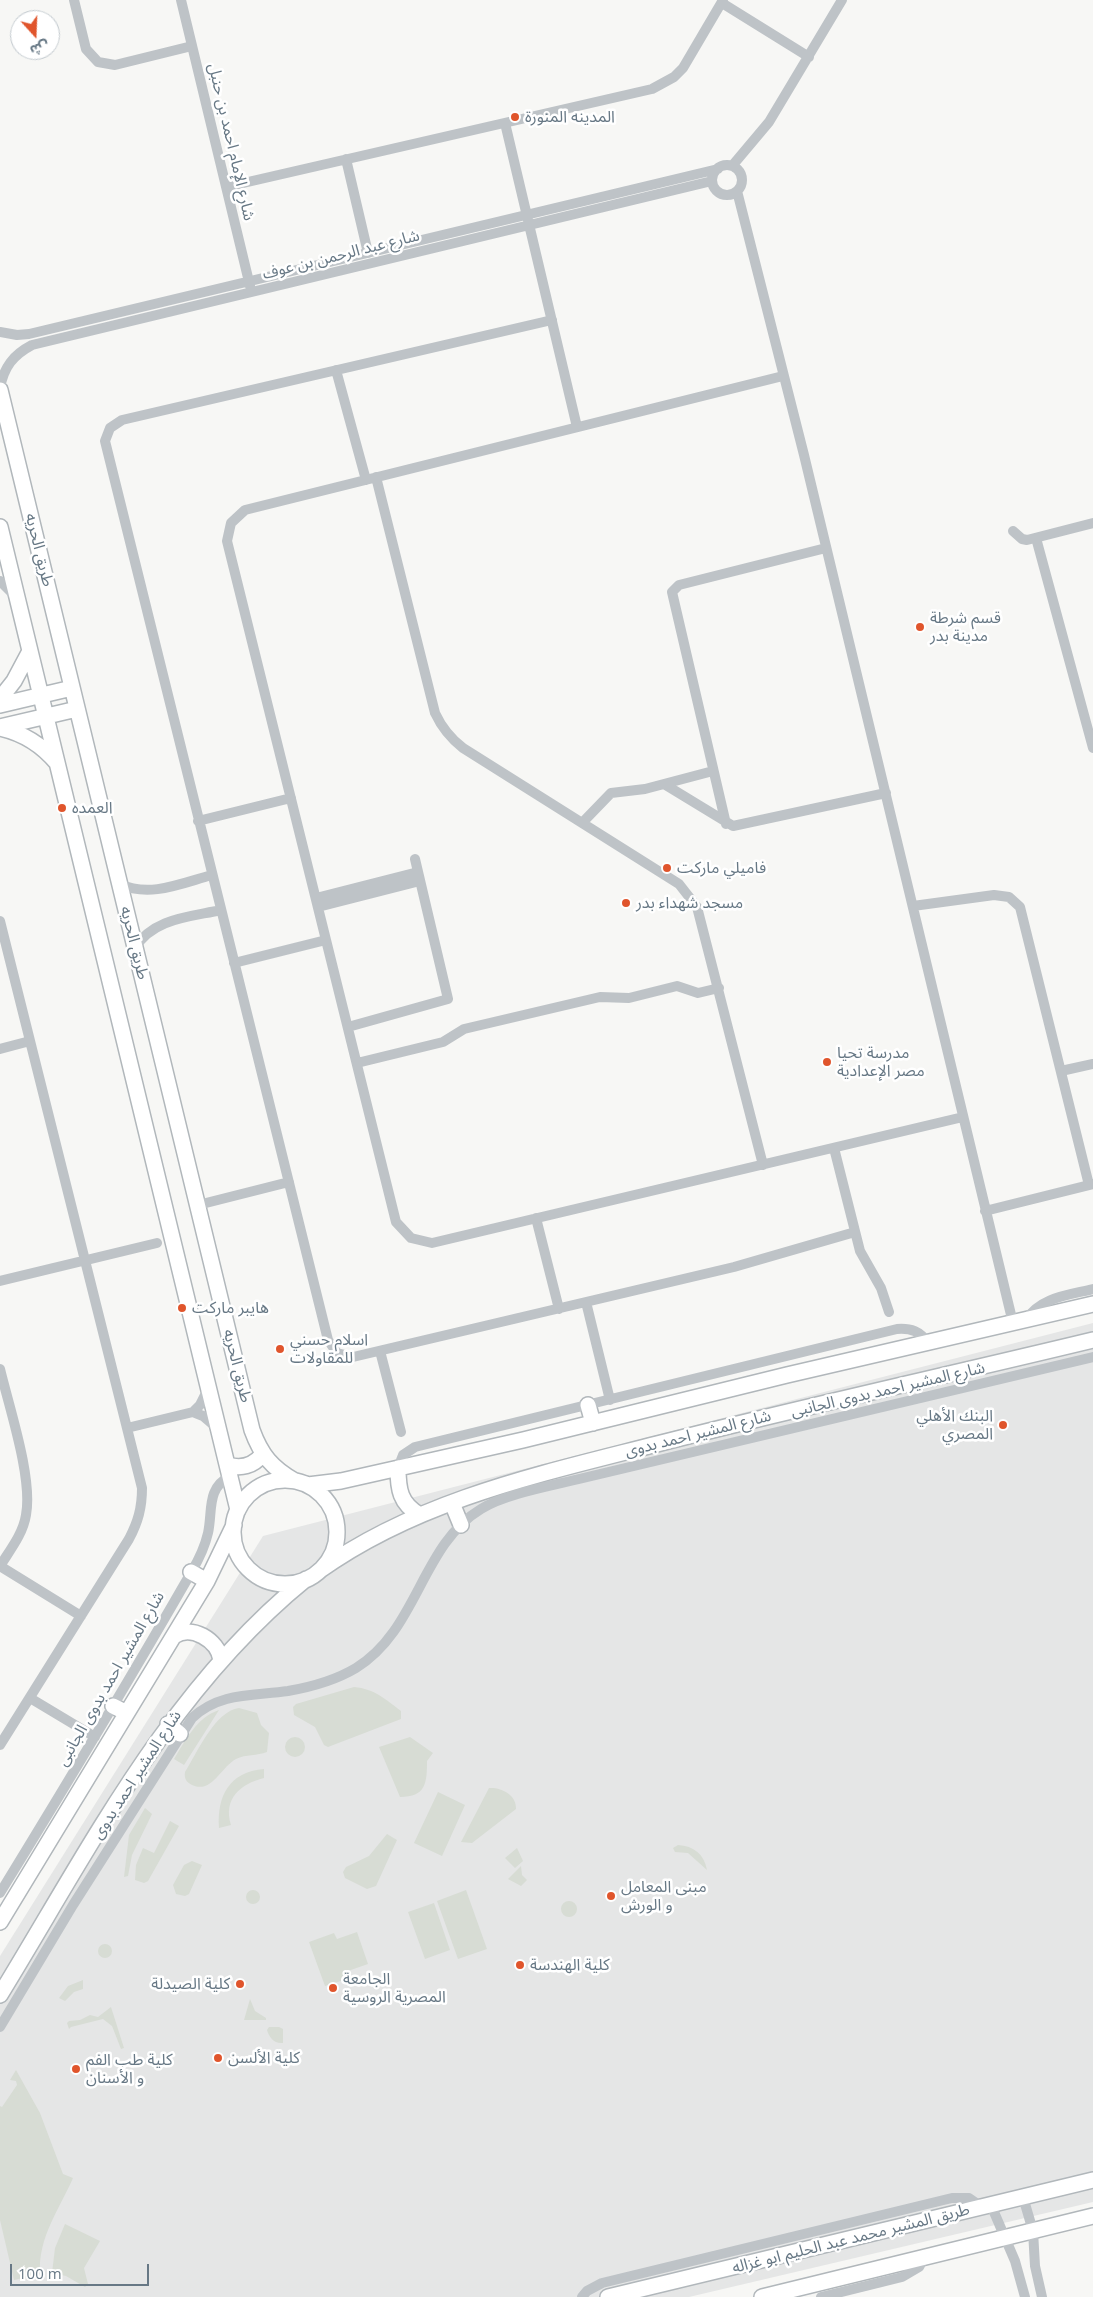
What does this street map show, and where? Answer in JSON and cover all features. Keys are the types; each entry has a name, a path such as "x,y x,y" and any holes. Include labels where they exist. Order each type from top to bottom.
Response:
{"street":[{"path":"74,0 86,49 98,62 115,66 192,46"},
{"name":"شارع الإمام احمد بن حنبل","path":"181,0 250,287"},
{"path":"732,166 769,122 842,0"},
{"path":"226,187 639,92 663,84 691,58 723,1 808,57"},
{"path":"504,123 577,427"},
{"path":"346,159 368,253"},
{"path":"732,166 741,176 740,186 737,191 730,194 720,193 712,181 718,169 732,166"},
{"name":"شارع عبد الرحمن بن عوف","path":"0,332 17,336 29,334 250,287 528,220 718,169"},
{"name":"شارع عبد الرحمن بن عوف","path":"0,389 2,375 9,362 19,352 32,345 250,287 368,253 712,181"},
{"path":"737,191 886,793 985,1210 1019,1322"},
{"path":"552,320 122,420 115,423 106,434 105,449 332,1347 344,1356 353,1357 734,1267 855,1232"},
{"path":"336,370 371,478 435,713 441,727 464,748 679,884 690,894 702,920 762,1165"},
{"path":"783,376 245,510 237,515 227,531 227,541 396,1222 402,1231 411,1238 432,1243 963,1117"},
{"name":"طريق الحريه","path":"0,389 252,1430 262,1455 269,1463 301,1483"},
{"path":"1013,531 1022,539 1036,538 1093,524"},
{"name":"طريق الحريه","path":"0,527 238,1510"},
{"path":"1036,538 1093,748"},
{"path":"726,824 672,596 673,589 679,585 826,548"},
{"path":"0,581 17,598"},
{"path":"0,699 17,676 30,651"},
{"path":"0,705 72,688"},
{"path":"0,728 77,708"},
{"path":"0,728 19,733 37,744 58,765"},
{"path":"582,823 611,793 645,790 713,771"},
{"path":"664,784 726,824 737,826 886,793"},
{"path":"198,821 291,798"},
{"path":"348,1027 448,1000 415,859"},
{"path":"120,884 132,890 145,892 212,875"},
{"path":"317,903 419,876"},
{"path":"912,906 994,894 1008,897 1015,901 1022,914 1091,1185 985,1210"},
{"path":"135,948 149,930 159,925 221,910"},
{"path":"0,920 142,1488 142,1506 137,1523 129,1539 0,1745"},
{"path":"234,964 326,940"},
{"path":"357,1063 442,1042 464,1029 600,997 629,998 678,986 697,993 718,988"},
{"path":"0,1049 30,1041"},
{"path":"1061,1071 1093,1064"},
{"path":"834,1148 863,1258 881,1288 889,1312"},
{"path":"198,1205 289,1182"},
{"path":"536,1218 558,1309"},
{"path":"0,1281 156,1242"},
{"path":"1019,1322 1044,1302 1093,1289"},
{"path":"586,1302 610,1400"},
{"path":"0,1922 79,1778 127,1713 207,1581 234,1525 238,1510 248,1495 264,1484 284,1480 322,1485 593,1423 1093,1304"},
{"path":"420,1515 409,1508 401,1498 398,1468 403,1455 415,1447 897,1329 917,1332 928,1343"},
{"name":"شارع المشير احمد بدوى","path":"319,1571 368,1539 420,1515 452,1502 486,1498 538,1474 800,1408 1093,1340"},
{"path":"380,1351 401,1432"},
{"name":"شارع المشير احمد بدوى الجانبى","path":"0,2027 73,1905 174,1729 221,1699 308,1687 338,1677 363,1664 394,1632 443,1546 486,1498 579,1479 1093,1357"},
{"path":"0,1369 26,1478 28,1498 26,1517 20,1535 0,1566 81,1616"},
{"path":"127,1428 193,1412 200,1405 209,1386"},
{"path":"588,1405 593,1423"},
{"path":"193,1412 203,1416 220,1430"},
{"path":"229,1471 250,1465 262,1455"},
{"name":"شارع المشير احمد بدوى الجانبى","path":"0,1893 79,1778 95,1737 191,1572 206,1539 213,1495 229,1471"},
{"path":"234,1525 236,1549 249,1569 259,1576 276,1582 294,1583 306,1580 319,1571 334,1550 337,1525 328,1502 301,1483"},
{"path":"452,1502 461,1525"},
{"path":"191,1572 207,1581"},
{"name":"شارع المشير احمد بدوى","path":"0,1995 141,1763 174,1729 221,1660 253,1626 306,1580"},
{"path":"174,1636 182,1632 195,1633 215,1646 221,1660"},
{"path":"30,1698 95,1737"},
{"path":"113,1706 127,1713"},
{"path":"60,1897 73,1905"},
{"name":"طريق المشير محمد عبد الحليم ابو غزاله","path":"608,2297 1093,2180"},
{"path":"1023,2197 1033,2230 1037,2278 1042,2297"},
{"path":"582,2297 587,2291 602,2283 952,2198 969,2198 986,2206 1005,2237 1025,2297"},
{"path":"762,2297 1093,2216"},
{"path":"821,2297 902,2278 919,2267 925,2256"},
{"path":"1021,2282 1029,2275 1037,2278"}],"shaded area":[{"path":"1093,1323 1093,2202 689,2297 0,2297 0,1956 263,1536"},
{"path":"354,1687 374,1692 385,1699 401,1711 401,1719 328,1747 324,1745 315,1727 294,1715 293,1707 296,1704"},
{"path":"239,1708 257,1713 261,1725 269,1733 267,1752 236,1759 205,1786 199,1787 190,1784 186,1780 185,1772 208,1734 222,1717 230,1711"},
{"path":"219,1710 184,1765 174,1759 187,1737 198,1724 204,1718"},
{"path":"291,1737 299,1737 305,1743 305,1751 299,1757 291,1757 285,1751 285,1743"},
{"path":"410,1737 433,1753 427,1761 425,1782 420,1791 409,1796 400,1797 379,1747"},
{"path":"264,1769 264,1778 248,1784 232,1800 229,1808 231,1825 219,1828 220,1806 228,1788 242,1775"},
{"path":"489,1788 498,1789 511,1796 516,1804 516,1809 472,1843 461,1842"},
{"path":"438,1792 465,1805 442,1856 414,1843"},
{"path":"145,1808 152,1814 132,1855 128,1876 124,1877 129,1835"},
{"path":"170,1821 179,1826 148,1881 144,1883 135,1880 136,1865 143,1848 154,1853"},
{"path":"387,1834 397,1840 376,1886 367,1889 345,1878 343,1872 346,1867 369,1856"},
{"path":"678,1845 689,1847 701,1855 707,1870 688,1853 675,1852 673,1848"},
{"path":"517,1848 523,1861 515,1868 505,1858"},
{"path":"192,1861 202,1865 189,1894 185,1896 176,1894 173,1885 184,1865"},
{"path":"521,1866 522,1875 527,1880 521,1886 508,1879"},
{"path":"250,1890 256,1890 260,1897 256,1904 250,1904 246,1900 246,1894"},
{"path":"466,1890 487,1949 458,1959 437,1901"},
{"path":"569,1901 577,1909 569,1917 561,1909"},
{"path":"434,1903 450,1950 425,1959 408,1912"},
{"path":"357,1932 368,1964 348,1971 350,1978 325,1986 309,1942 334,1933 337,1939"},
{"path":"102,1944 108,1944 112,1951 108,1958 102,1958 98,1954 98,1948"},
{"path":"83,1980 83,1989 74,1992 65,2001 59,1998 68,1986"},
{"path":"250,1999 255,2011 266,2018 266,2020 244,2020"},
{"path":"111,2007 124,2048 121,2049 112,2026 103,2019 69,2029 67,2023 69,2021 80,2020 90,2015 98,2017"},
{"path":"269,2027 283,2029 283,2043 275,2041 271,2037 267,2030"},
{"path":"16,2070 40,2113 63,2174 73,2178 46,2236 42,2248 40,2274 14,2280 0,2220 0,2106 2,2107 17,2085 16,2081 10,2080"},
{"path":"65,2224 100,2241 84,2268 88,2284 85,2287 66,2276 52,2273 55,2248"}],"place":[{"name":"المدينه المنورة","path":"515,117"},
{"name":"قسم شرطة مدينة بدر","path":"920,627"},
{"name":"العمده","path":"62,808"},
{"name":"فاميلي ماركت","path":"667,868"},
{"name":"مسجد شهداء بدر","path":"626,903"},
{"name":"مدرسة تحيا مصر الإعدادية","path":"827,1062"},
{"name":"هايبر ماركت","path":"182,1308"},
{"name":"اسلام حسني للمقاولات","path":"280,1349"},
{"name":"البنك الأهلي المصري","path":"1003,1425"},
{"name":"مبنى المعامل و الورش","path":"611,1896"},
{"name":"كلية الهندسة","path":"520,1965"},
{"name":"كلية الصيدلة","path":"240,1984"},
{"name":"الجامعة المصرية الروسية","path":"333,1988"},
{"name":"كلية الألسن","path":"218,2058"},
{"name":"كلية طب الفم و الأسنان","path":"76,2069"}]}
